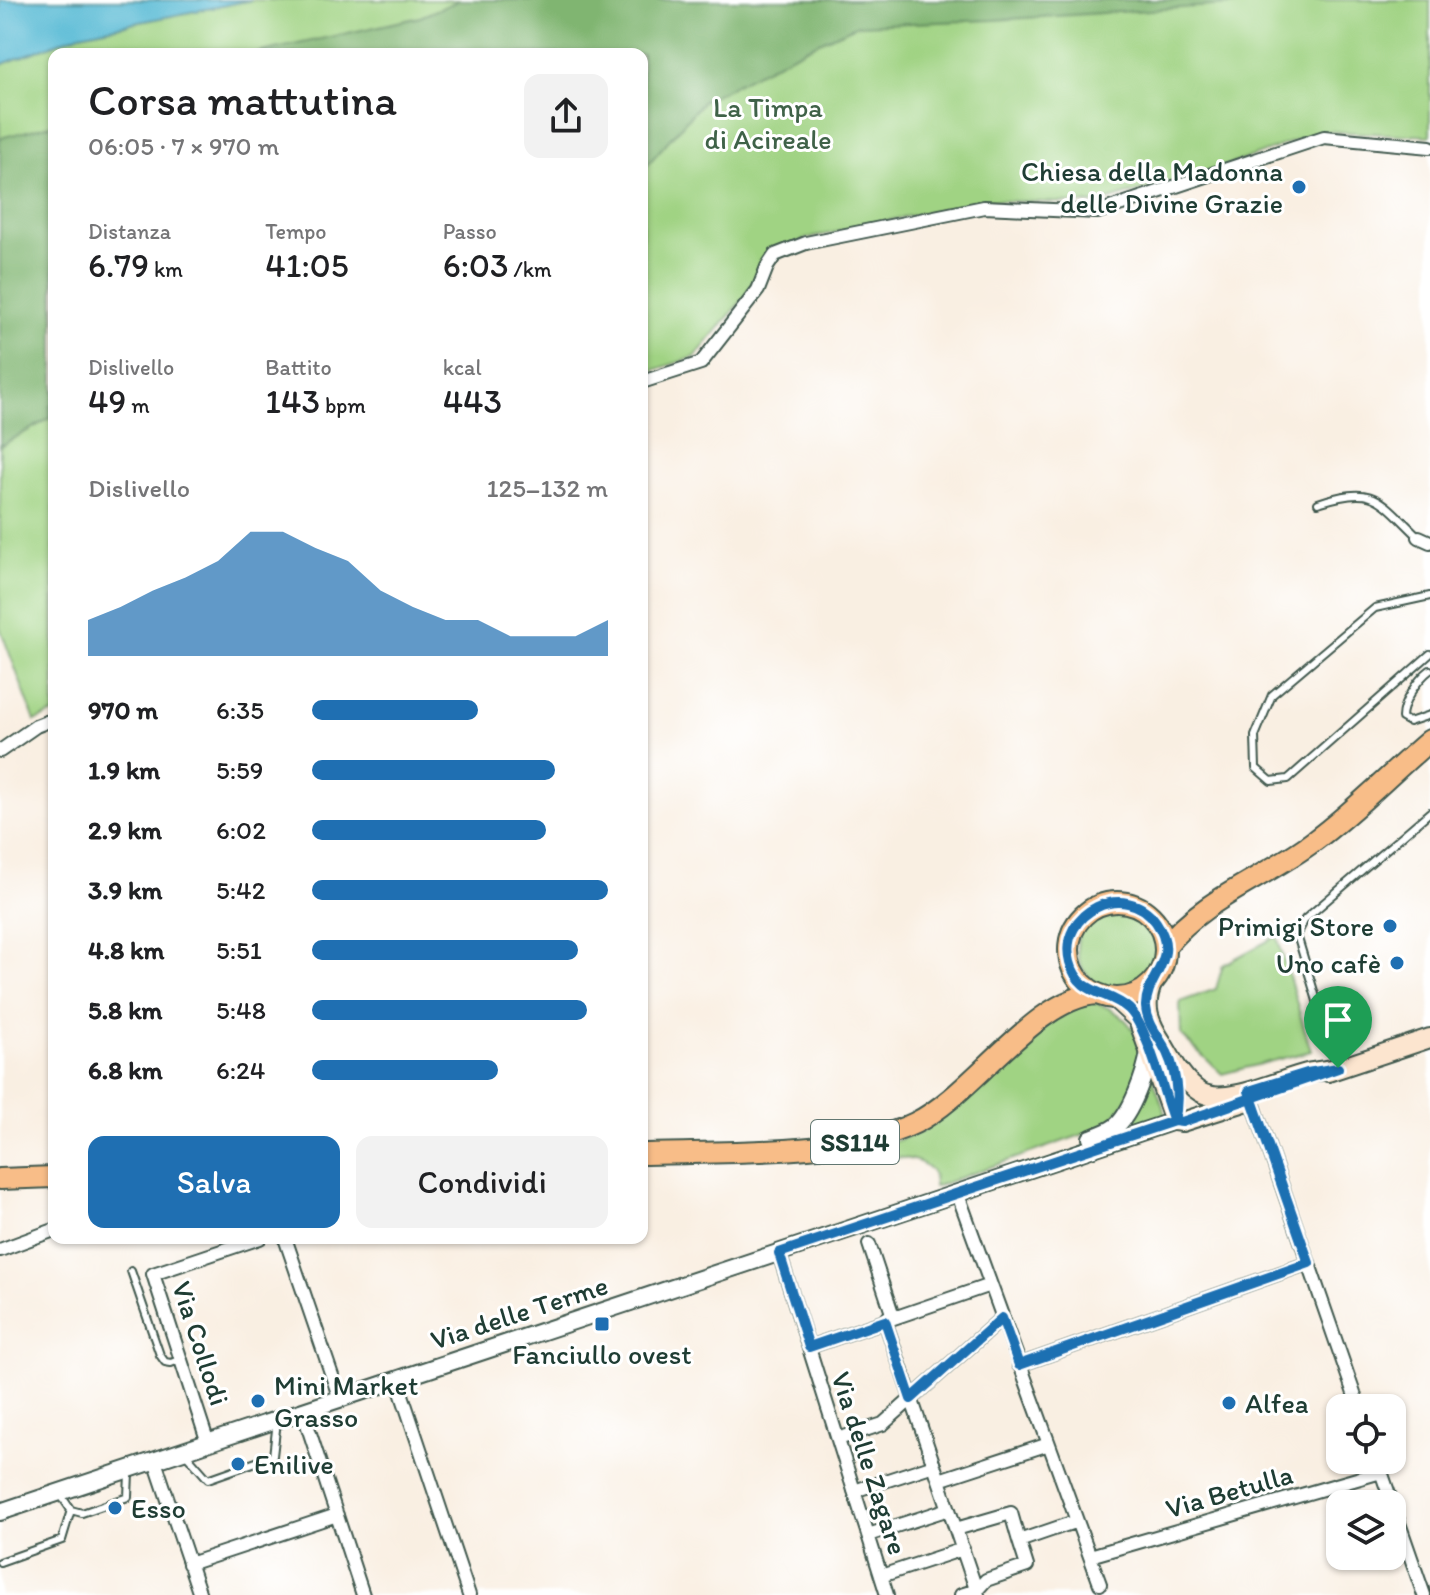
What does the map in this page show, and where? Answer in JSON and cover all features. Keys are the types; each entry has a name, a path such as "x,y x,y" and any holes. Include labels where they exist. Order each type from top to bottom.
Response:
{"main road":[{"path":"1165,947 1186,922 1205,907 1317,840 1430,740"},
{"path":"1031,1027 1058,993 1070,962 1071,935 1085,913 1110,902 1123,902 1148,913 1181,914 1205,907"},
{"path":"1148,913 1162,934 1165,947 1162,965 1147,996 1146,1010 1152,1027 1184,1078 1199,1091 1218,1096 1251,1095"},
{"path":"1070,962 1085,986 1106,996 1138,1020 1174,1121"},
{"path":"1031,1027 1066,1001 1085,995 1128,997 1153,982"},
{"name":"SS114","path":"648,1154 795,1148 865,1140 895,1132 952,1100 1031,1027"},
{"path":"1174,1121 1182,1122 1251,1095 1430,1038"},
{"path":"1169,1055 1178,1105 1174,1121"},
{"path":"0,1167 48,1166"},
{"path":"0,1179 48,1177"}],"street":[{"path":"648,380 701,363 758,290 775,255 806,243 984,207 1098,212 1324,137 1430,147"},
{"path":"0,751 48,721"},
{"path":"960,1191 987,1175 1087,1140 1117,1126 1129,1108 1149,1052"},
{"path":"1251,1095 1354,1394"},
{"path":"960,1191 1174,1121"},
{"path":"960,1191 990,1285 1100,1584"},
{"name":"Via delle Terme","path":"0,1512 960,1191"},
{"path":"0,1250 48,1232"},
{"name":"Via Collodi","path":"208,1443 153,1274 242,1244"},
{"path":"287,1244 340,1399"},
{"path":"869,1244 892,1313 885,1321"},
{"name":"Via delle Zagare","path":"779,1253 887,1595"},
{"path":"1019,1365 1309,1263"},
{"path":"809,1347 990,1285"},
{"path":"838,1439 883,1424 1002,1318"},
{"path":"885,1321 977,1592"},
{"path":"397,1380 469,1595"},
{"path":"303,1412 363,1595"},
{"path":"939,1480 1049,1444"},
{"path":"155,1461 200,1595"},
{"path":"854,1491 934,1465"},
{"name":"Via Betulla","path":"1090,1556 1353,1474"},
{"path":"1382,1474 1424,1595"},
{"path":"868,1535 949,1509"},
{"path":"956,1529 1011,1513 1027,1566 986,1580 977,1592 961,1595"},
{"path":"189,1564 337,1515"},
{"path":"1019,1541 1077,1521"},
{"path":"881,1576 963,1549"}],"lane":[{"path":"1318,503 1344,495 1377,498 1424,540"},
{"path":"1430,596 1375,608 1272,695 1255,736 1256,768 1271,781 1288,779 1430,654"},
{"path":"1430,670 1402,710 1402,718 1409,722 1430,715"},
{"path":"1338,1068 1297,935 1305,919 1430,812"},
{"path":"131,1271 160,1355 165,1362 181,1359"},
{"path":"184,1451 208,1479 273,1456 277,1420"},
{"path":"59,1492 71,1510 82,1513 128,1497 129,1469"},
{"path":"0,1562 62,1540 71,1510"}],"green space":[{"name":"La Timpa di Acireale","path":"251,0 1430,0 1430,136 1321,131 1229,165 1096,204 982,200 805,239 762,263 745,297 695,357 648,372 648,48 48,48 48,716 35,721 0,628 0,65 80,34"},
{"path":"460,0 1305,0 994,20 858,25 703,101 648,164 648,48 280,48 420,17"},
{"path":"48,126 48,420 0,446 0,138"},
{"path":"1109,908 1125,908 1146,919 1157,940 1157,956 1146,977 1125,988 1109,988 1095,982 1083,970 1077,956 1077,940 1083,926 1095,914"},
{"path":"1277,936 1311,1051 1222,1074 1181,1035 1180,1002 1216,989 1223,965"},
{"path":"1087,1001 1111,1009 1127,1022 1137,1038 1140,1056 1138,1075 1130,1094 1118,1112 1101,1128 934,1187 933,1174 916,1161 888,1157 833,1159 871,1150 923,1131 988,1081 1048,1024"},
{"path":"1151,1073 1166,1115 1126,1129"}],"water":[{"path":"0,0 251,0 80,34 0,65"}],"place":[{"name":"Chiesa della Madonna delle Divine Grazie","path":"1299,187"},
{"name":"Primigi Store","path":"1390,926"},
{"name":"Uno cafè","path":"1397,963"},
{"name":"Fanciullo ovest","path":"602,1324"},
{"name":"Mini Market Grasso","path":"258,1401"},
{"name":"Alfea","path":"1229,1403"},
{"name":"Enilive","path":"238,1464"},
{"name":"Esso","path":"115,1508"}],"route":[{"path":"1338,1068 1252,1100 1182,1122 1174,1121 1138,1020 1114,998 1097,994 1085,986 1070,962 1068,949 1076,923 1097,906 1110,902 1136,906 1148,913 1162,934 1164,956 1147,996 1146,1010 1169,1055 1178,1105 1174,1121 779,1253 809,1347 885,1321 911,1399 1002,1318 1019,1365 1309,1263 1252,1100 1249,1091 1307,1073 1338,1068"}]}
